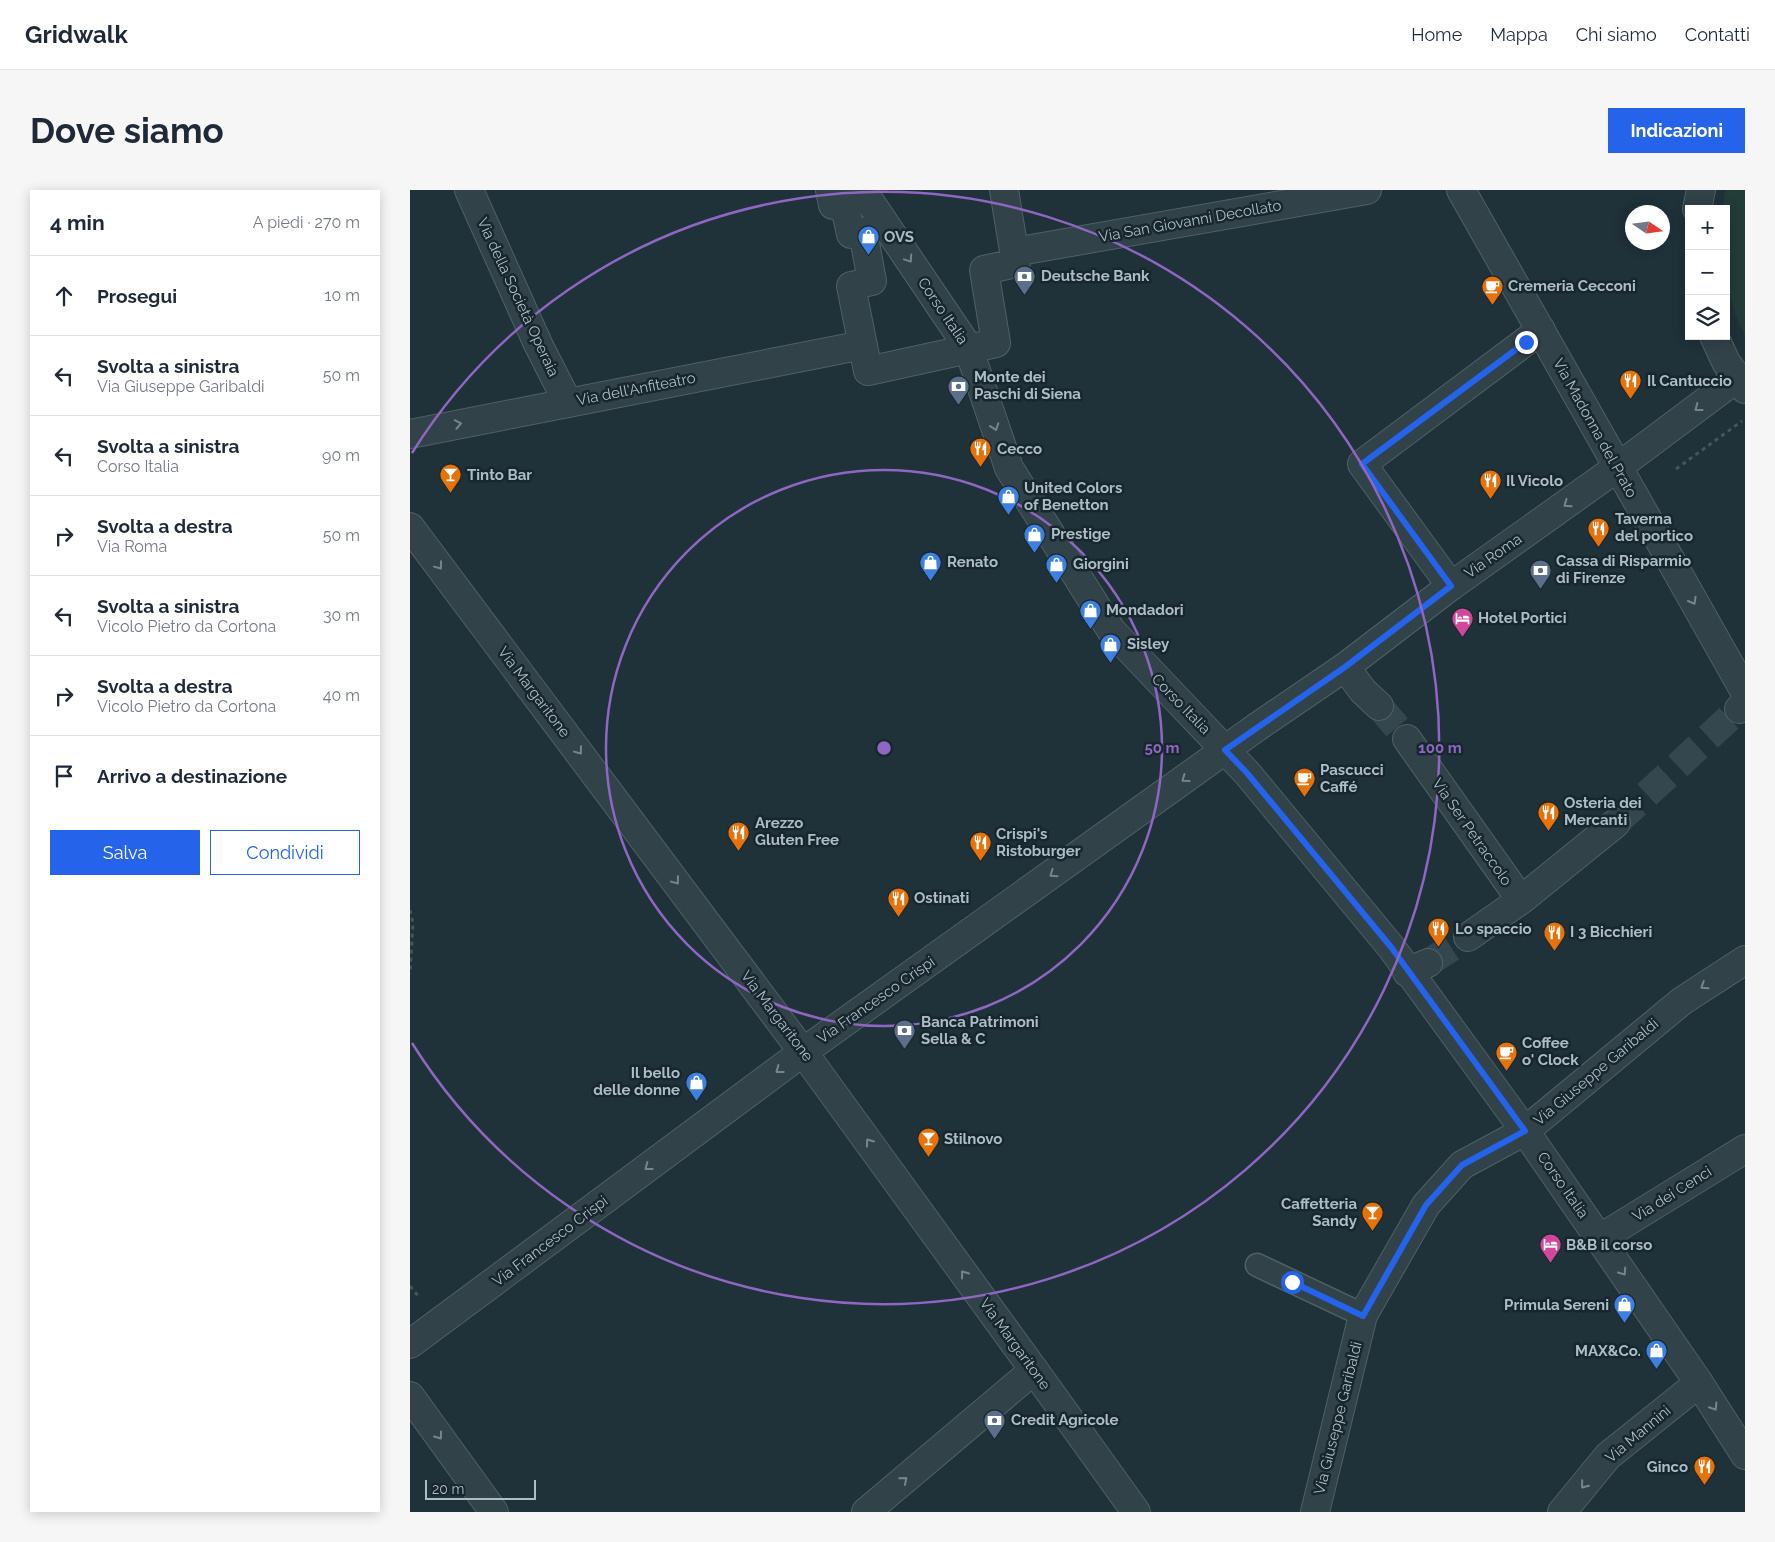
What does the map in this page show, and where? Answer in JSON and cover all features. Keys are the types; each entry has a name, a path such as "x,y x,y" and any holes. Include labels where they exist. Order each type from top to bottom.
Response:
{"street":[{"name":"Via della Società Operaia","path":"470,190 538,344 568,403"},
{"path":"830,190 833,205 844,203 851,234 863,232 872,281 851,286 868,371 968,347 996,343 984,270 1016,263 1004,190"},
{"name":"Corso Italia","path":"862,190 968,347 1009,468 1106,622 1253,781 1391,947 1418,968 1525,1131 1699,1383 1745,1456"},
{"name":"Via San Giovanni Decollato","path":"1014,252 1367,190"},
{"name":"Via Madonna del Prato","path":"1461,190 1618,467 1743,701"},
{"path":"1698,205 1701,190"},
{"path":"1451,586 1362,464 1541,330"},
{"path":"1715,340 1741,384"},
{"name":"Via dell'Anfiteatro","path":"410,434 863,345"},
{"name":"Via Roma","path":"1225,750 1345,667 1451,586 1618,467 1741,384"},
{"name":"Via Margaritone","path":"410,527 803,1052 1136,1512"},
{"path":"1345,667 1363,691 1379,706"},
{"name":"Via Ser Petraccolo","path":"1407,740 1520,900"},
{"name":"Via Francesco Crispi","path":"410,1344 803,1052 1225,750"},
{"path":"1468,937 1520,900 1616,823"},
{"name":"Via Giuseppe Garibaldi","path":"1315,1512 1363,1316 1426,1205 1462,1165 1525,1131 1682,1001 1745,960"},
{"name":"Via dei Cenci","path":"1600,1239 1745,1149"},
{"path":"866,1512 1034,1370"},
{"name":"Via Mannini","path":"1562,1512 1608,1456 1699,1383"},
{"path":"410,1396 494,1512"}],"lane":[{"path":"1257,1265 1363,1316"}],"path":[{"path":"1720,437 1745,419"},
{"path":"410,910 412,923 410,974"}],"green space":[{"path":"1726,190 1745,190 1745,335 1737,319 1730,296 1730,205 1723,205"}],"tunnel":[{"path":"1379,706 1407,739"},
{"path":"1616,823 1739,709"},
{"path":"1428,963 1468,937"}],"place":[{"name":"OVS","path":"868,256"},
{"name":"Deutsche Bank","path":"1025,295"},
{"name":"Cremeria Cecconi","path":"1492,305"},
{"name":"Il Cantuccio","path":"1631,400"},
{"name":"Monte dei Paschi di Siena","path":"958,405"},
{"name":"Cecco","path":"981,468"},
{"name":"Tinto Bar","path":"451,494"},
{"name":"Il Vicolo","path":"1490,500"},
{"name":"United Colors of Benetton","path":"1008,516"},
{"name":"Taverna del portico","path":"1599,547"},
{"name":"Prestige","path":"1035,553"},
{"name":"Renato","path":"931,581"},
{"name":"Giorgini","path":"1057,583"},
{"name":"Cassa di Risparmio di Firenze","path":"1540,589"},
{"name":"Mondadori","path":"1090,629"},
{"name":"Hotel Portici","path":"1462,637"},
{"name":"Sisley","path":"1111,663"},
{"name":"Pascucci Caffé","path":"1304,798"},
{"name":"Osteria dei Mercanti","path":"1548,831"},
{"name":"Arezzo Gluten Free","path":"739,851"},
{"name":"Crispi's Ristoburger","path":"980,862"},
{"name":"Ostinati","path":"898,917"},
{"name":"Lo spaccio","path":"1439,948"},
{"name":"I 3 Bicchieri","path":"1554,951"},
{"name":"Banca Patrimoni Sella & C","path":"905,1050"},
{"name":"Coffee o' Clock","path":"1506,1071"},
{"name":"Il bello delle donne","path":"696,1101"},
{"name":"Stilnovo","path":"928,1158"},
{"name":"Caffetteria Sandy","path":"1373,1232"},
{"name":"B&B il corso","path":"1550,1264"},
{"name":"Primula Sereni","path":"1625,1324"},
{"name":"MAX&Co.","path":"1657,1370"},
{"name":"Credit Agricole","path":"995,1439"},
{"name":"Ginco","path":"1704,1486"}],"route":[{"path":"1292,1282 1363,1316 1426,1205 1462,1165 1525,1131 1391,947 1247,773 1225,750 1345,667 1451,586 1362,464 1526,342"}]}
